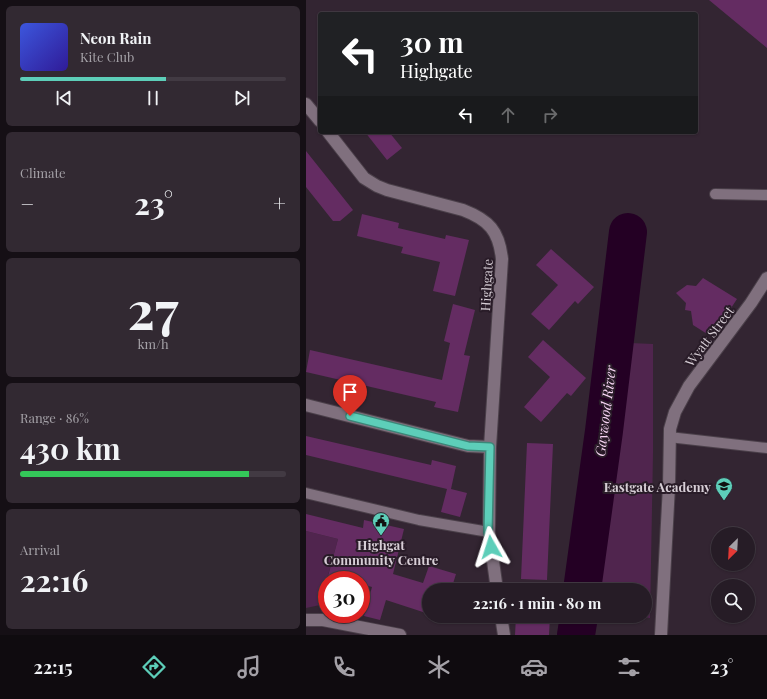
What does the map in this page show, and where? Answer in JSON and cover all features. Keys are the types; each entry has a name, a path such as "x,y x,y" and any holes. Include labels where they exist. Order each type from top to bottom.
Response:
{"street":[{"path":"306,104 318,119"},
{"name":"Highgate","path":"330,134 369,182 387,190 474,214 488,223 495,232 501,246 502,259 490,447 488,532 496,583"},
{"name":"Wyatt Street","path":"661,635 669,486 669,437 675,412 689,386 751,303 767,278"},
{"path":"306,405 468,446 490,447"},
{"path":"306,620 323,620 352,631 400,635"},
{"path":"502,623 504,635"}],"lane":[{"path":"715,194 767,196"},
{"path":"669,437 767,448"},
{"path":"306,493 419,520 488,532"}],"shaded area":[{"path":"607,342 653,344 651,583 573,583 597,449"},
{"path":"306,531 338,539 329,571 318,571 318,605 306,608"}],"building":[{"path":"709,0 767,0 767,48"},
{"path":"367,134 391,134 402,148 387,160"},
{"path":"306,151 353,210 340,221 333,221 306,187"},
{"path":"362,214 399,223 398,228 445,239 446,235 469,240 455,296 433,291 440,262 401,253 403,247 357,236"},
{"path":"551,249 594,287 578,304 575,301 549,330 531,314 558,285 536,265"},
{"path":"703,278 737,299 712,337 693,325 691,311 685,310 686,303 676,293 687,285 696,286"},
{"path":"453,304 475,310 464,355 470,356 458,412 434,407 436,402 306,372 310,350 442,380 450,343 444,341"},
{"path":"543,340 586,378 571,396 567,393 541,422 524,407 550,377 528,357"},
{"path":"306,436 431,465 432,460 456,466 451,489 467,493 460,517 441,512 447,489 306,455"},
{"path":"527,443 553,444 547,580 521,579"},
{"path":"306,514 363,528 364,520 404,529 393,574 423,583 422,612 386,600 380,620 370,618 370,594 372,587 370,586 370,571 329,571 338,539 306,531"},
{"path":"429,566 456,574 453,583 423,583"},
{"path":"516,623 550,623 549,635 515,635"}],"waterway":[{"name":"Gaywood River","path":"583,583 604,431 628,232"},
{"name":"Gaywood River","path":"576,635 578,623"}],"place":[{"name":"Eastgate Academy","path":"724,501"},
{"name":"Highgat Community Centre","path":"381,536"}],"route":[{"path":"350,416 468,446 490,447 488,532 491,547"}]}
